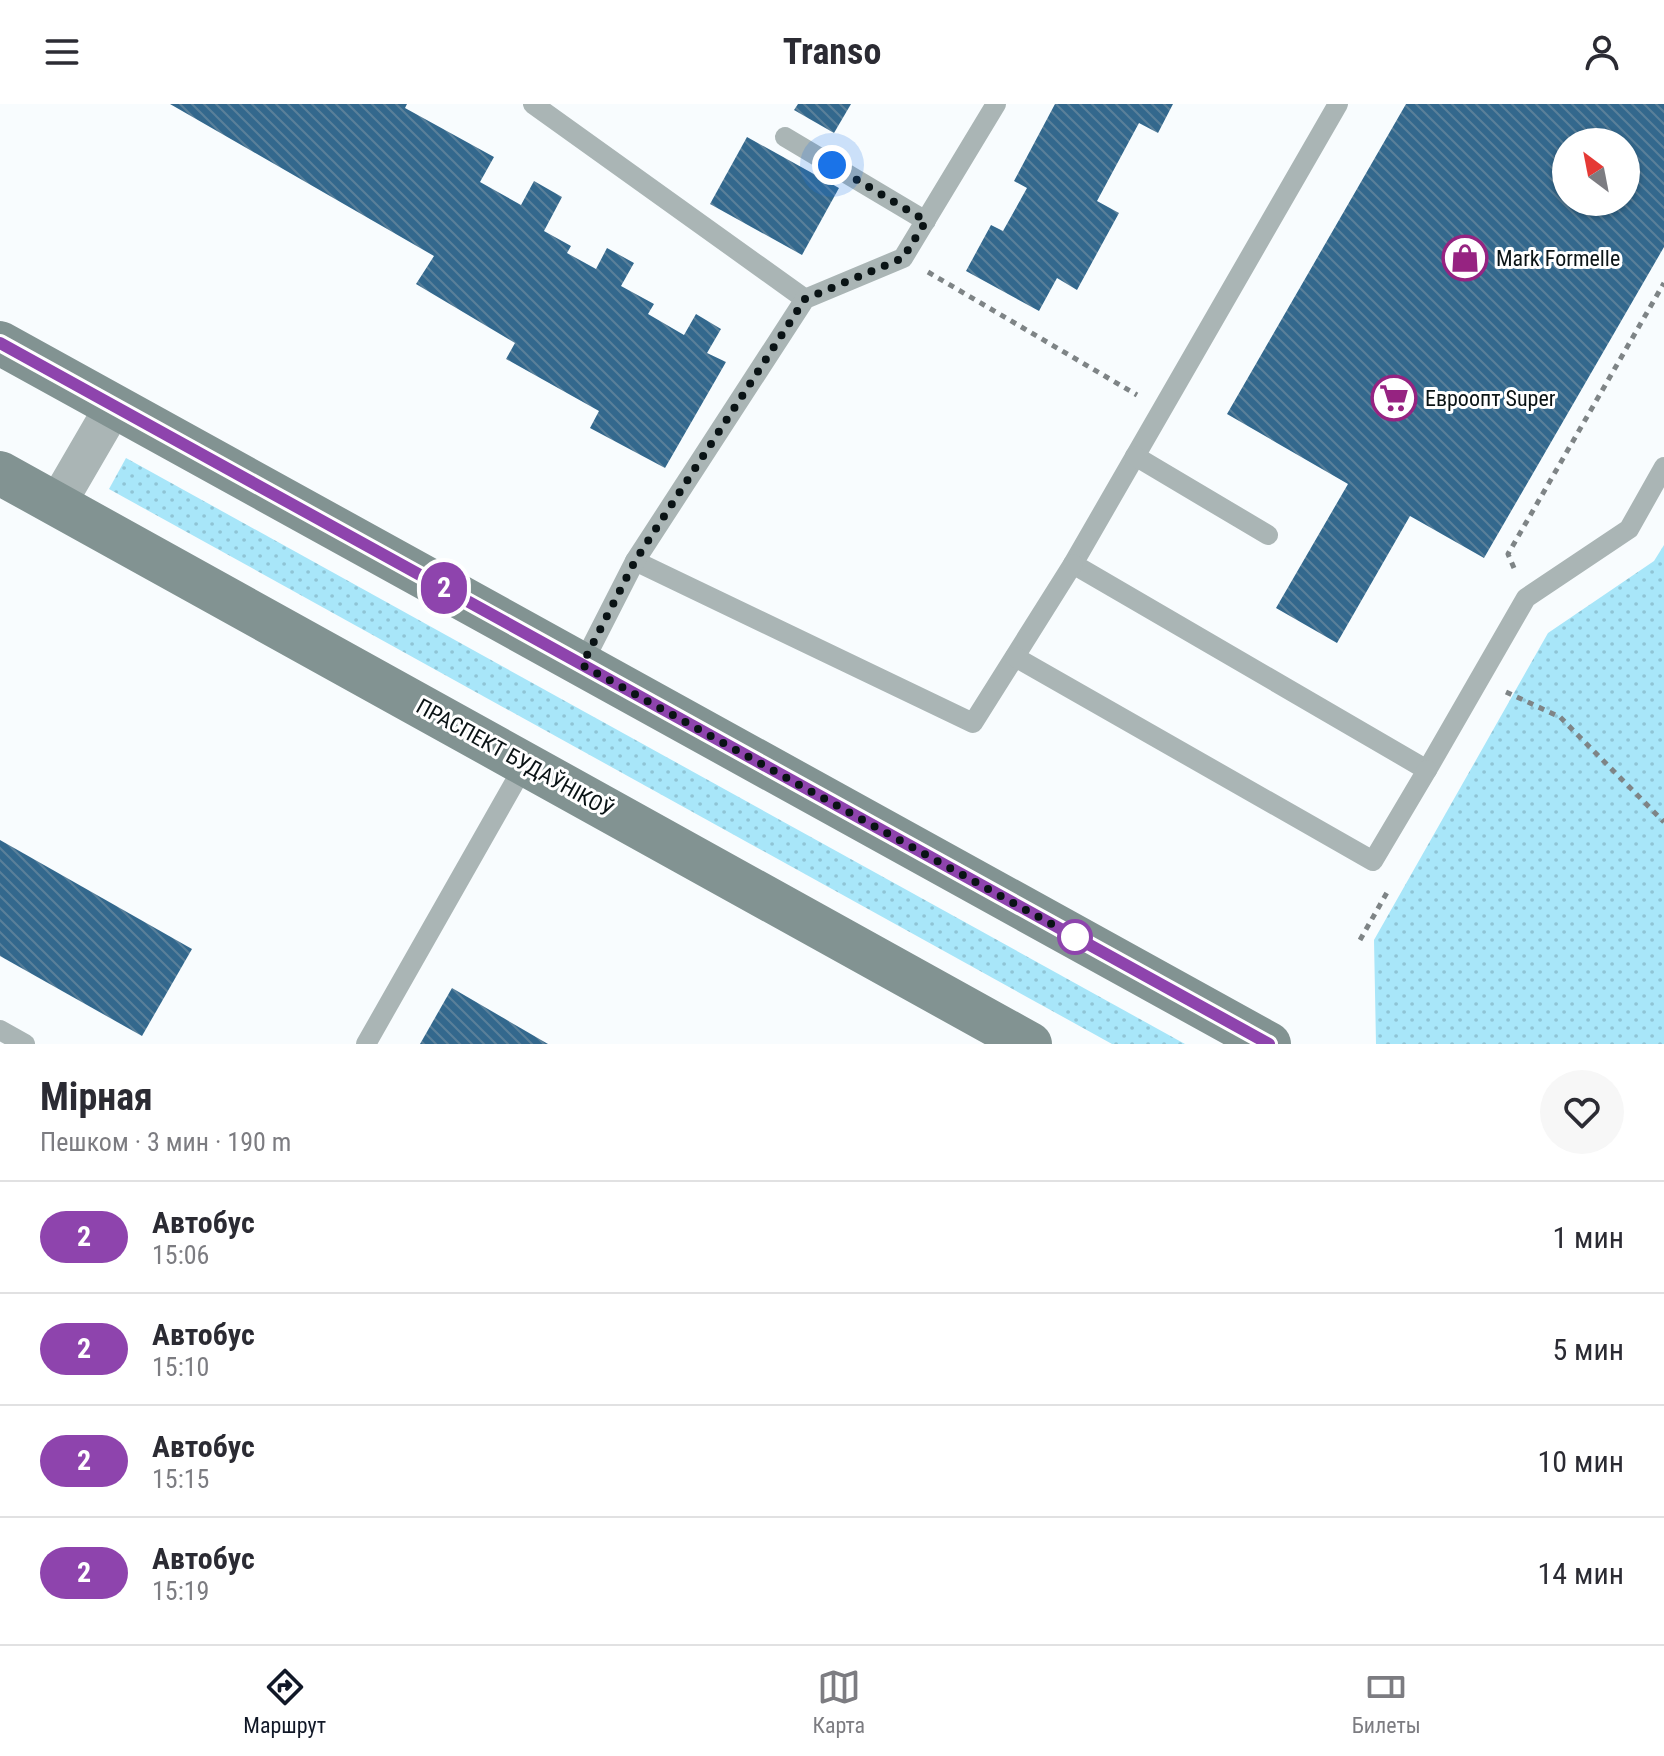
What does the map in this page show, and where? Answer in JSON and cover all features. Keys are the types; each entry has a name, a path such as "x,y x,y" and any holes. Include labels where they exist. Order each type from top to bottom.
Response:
{"main road":[{"path":"0,343 1269,1044"},
{"name":"ПРАСПЕКТ БУДАЎНІКОЎ","path":"0,473 1030,1044"}],"street":[{"path":"57,504 114,406"}],"lane":[{"path":"533,104 805,299"},
{"path":"582,665 635,561 805,299 903,258 996,104"},
{"path":"635,561 973,723 1073,564 1338,104"},
{"path":"785,137 926,221"},
{"path":"1135,456 1268,535"},
{"path":"1015,657 1373,861 1526,598 1629,529 1664,467"},
{"path":"1073,564 1427,770"},
{"path":"366,1044 525,764"},
{"path":"0,1030 25,1044"}],"path":[{"path":"903,258 1161,409"},
{"path":"1479,680 1560,717 1664,822"}],"shaded area":[{"path":"126,458 1185,1044 1112,1044 109,489"},
{"path":"1664,545 1664,1044 1376,1044 1374,940 1548,633 1654,561"}],"building":[{"path":"170,104 407,104 405,108 494,157 480,182 521,205 534,181 562,197 544,231 571,246 567,253 596,269 607,248 634,263 621,286 654,304 648,314 684,335 696,314 721,329 707,353 726,362 665,468 590,428 599,411 506,359 515,343 416,284 434,256"},
{"path":"798,104 851,104 834,133 794,110"},
{"path":"1055,104 1173,104 1158,133 1139,123 1097,201 1119,213 1077,290 1057,278 1039,311 966,271 991,225 1003,231 1027,188 1014,181"},
{"path":"1406,104 1664,104 1664,247 1484,558 1410,516 1337,643 1276,608 1348,484 1227,414"},
{"path":"747,137 839,188 802,255 710,204"},
{"path":"0,840 192,949 142,1036 0,956"},
{"path":"452,988 548,1044 420,1044"}],"bus line":[{"name":"2","path":"0,343 1269,1044"}],"place":[{"name":"Mark Formelle","path":"1465,258"},
{"name":"Евроопт Super","path":"1394,398"}],"route":[{"path":"832,165 926,221 903,258 805,299 635,561 582,665 1075,937"}]}
